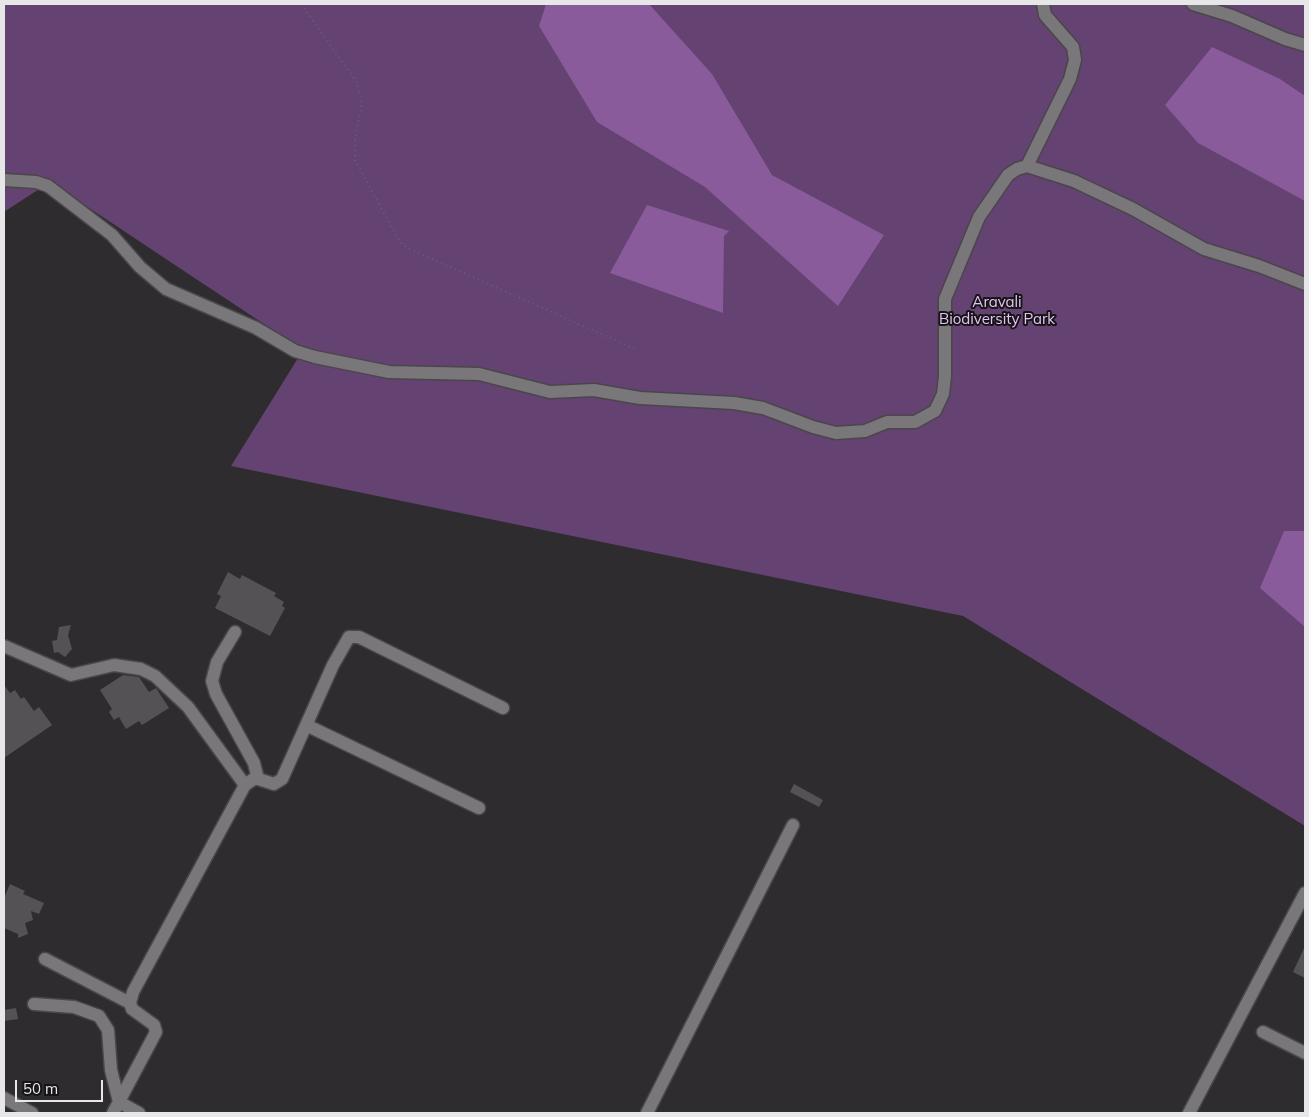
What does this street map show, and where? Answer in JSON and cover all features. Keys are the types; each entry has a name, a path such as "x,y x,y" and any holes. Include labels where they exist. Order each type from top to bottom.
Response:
{"street":[{"path":"4,180 36,182 48,186 112,235 140,267 166,289 256,328 295,351 315,358 389,372 479,374 550,392 594,390 640,398 734,402 763,408 813,427 836,433 865,430 888,422 915,422 935,410 943,394 945,376 945,299 979,218 1008,175 1027,166 1070,79 1075,60 1073,46 1045,15 1043,4"},
{"path":"1193,4 1232,16 1285,39 1305,45"},
{"path":"1027,166 1074,181 1133,209 1204,249 1305,284"},
{"path":"235,632 217,662 212,682 216,694 254,763 258,778"},
{"path":"130,1004 133,992 245,785 251,779 258,778 274,784 279,783 347,639 356,635 503,708"},
{"path":"4,646 71,676 114,665 141,669 155,676 188,707 245,785"},
{"path":"306,725 479,808"},
{"path":"647,1113 793,825"},
{"path":"1189,1113 1305,893"},
{"path":"45,959 130,1004 132,1009 154,1025 156,1032 113,1113"},
{"path":"34,1004 88,1010 105,1022 108,1030 111,1070 119,1102 138,1113"},
{"path":"1263,1032 1305,1053"},
{"path":"4,1098 32,1113"}],"path":[{"path":"301,4 356,81 362,102 355,141 356,160 400,242 409,249 635,349"}],"green space":[{"name":"Aravali Biodiversity Park","path":"4,4 1305,4 1305,826 963,616 231,466 303,350 50,182 4,212"}],"shaded area":[{"path":"546,4 649,4 712,74 772,175 884,235 838,306 705,187 597,122 539,26"},
{"path":"1212,47 1280,79 1305,96 1305,201 1198,143 1165,105"},
{"path":"647,205 729,231 724,236 723,313 610,273"},
{"path":"1284,531 1305,531 1305,627 1260,588"}],"building":[{"path":"228,572 240,579 242,575 276,593 274,596 284,602 282,606 285,608 270,636 215,608 221,596 217,594"},
{"path":"71,625 68,635 72,649 65,657 58,652 54,653 52,641 57,640 59,627"},
{"path":"123,675 139,677 149,692 156,688 169,708 142,725 139,721 126,729 119,717 114,720 109,712 112,709 100,690"},
{"path":"4,685 10,693 15,690 21,699 24,697 34,711 39,707 52,725 4,758"},
{"path":"794,784 823,800 819,807 790,792"},
{"path":"10,884 25,891 23,894 44,903 39,914 31,911 33,920 25,923 28,934 18,938 18,934 4,928 4,898"},
{"path":"1305,946 1305,978 1293,972"},
{"path":"16,1008 18,1019 4,1021 4,1010"}]}
